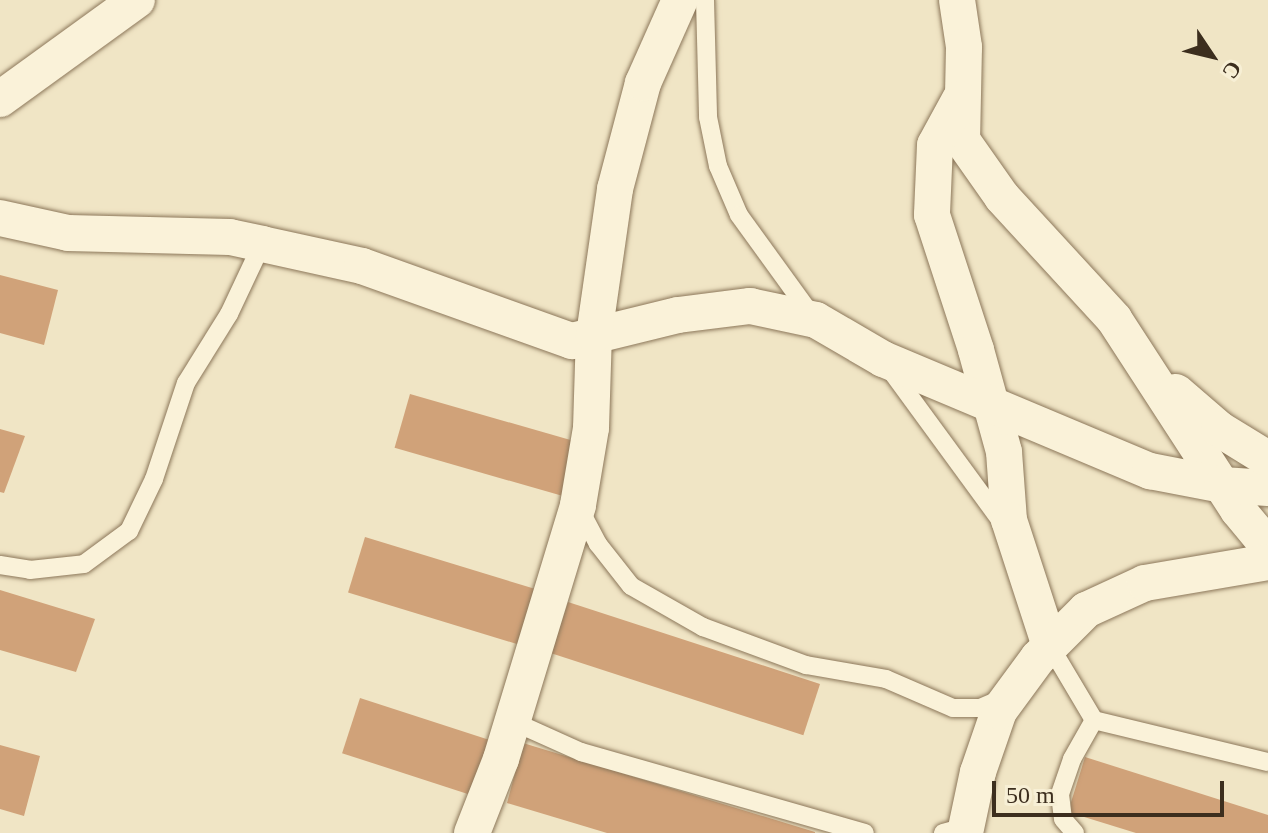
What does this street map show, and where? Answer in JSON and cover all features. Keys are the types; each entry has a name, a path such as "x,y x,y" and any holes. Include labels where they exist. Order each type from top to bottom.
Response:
{"street":[{"path":"0,99 137,0"},
{"path":"472,833 512,721 578,505 591,428 594,335 615,189 643,83 680,0"},
{"path":"957,0 964,47 962,140 1002,197 1114,319 1150,369 1222,485 1268,546"},
{"path":"962,96 935,145 932,215 1004,452 1014,537 1050,646"},
{"path":"0,218 68,233 230,237 362,266 572,341 750,306 816,320 883,359 1150,471 1222,485 1268,488"},
{"path":"1150,369 1219,429 1268,459"},
{"path":"958,831 999,711 1050,646 1086,610 1145,583 1268,562"}],"lane":[{"path":"705,0 708,117 718,166 739,215 816,320"},
{"path":"0,565 30,570 84,564 129,531 154,479 186,383 229,314 262,244"},
{"path":"883,359 1014,537"},
{"path":"578,505 598,544 631,586 703,627 806,665 886,679 953,708 980,708 1011,696"},
{"path":"1050,646 1094,720 1268,762"},
{"path":"1075,833 1063,819 1060,794 1072,759 1094,720"},
{"path":"512,721 581,752 865,833"}],"building":[{"path":"0,275 58,290 44,345 0,333"},
{"path":"410,394 579,443 564,496 395,448"},
{"path":"0,429 25,436 4,493 0,492"},
{"path":"365,537 542,591 525,647 348,592"},
{"path":"0,590 95,619 76,672 0,650"},
{"path":"568,602 820,684 803,735 551,653"},
{"path":"360,698 490,740 472,795 342,753"},
{"path":"523,743 815,833 607,833 507,803"},
{"path":"0,745 40,756 24,816 0,809"},
{"path":"1085,757 1268,815 1268,833 1136,833 1068,812"}]}
